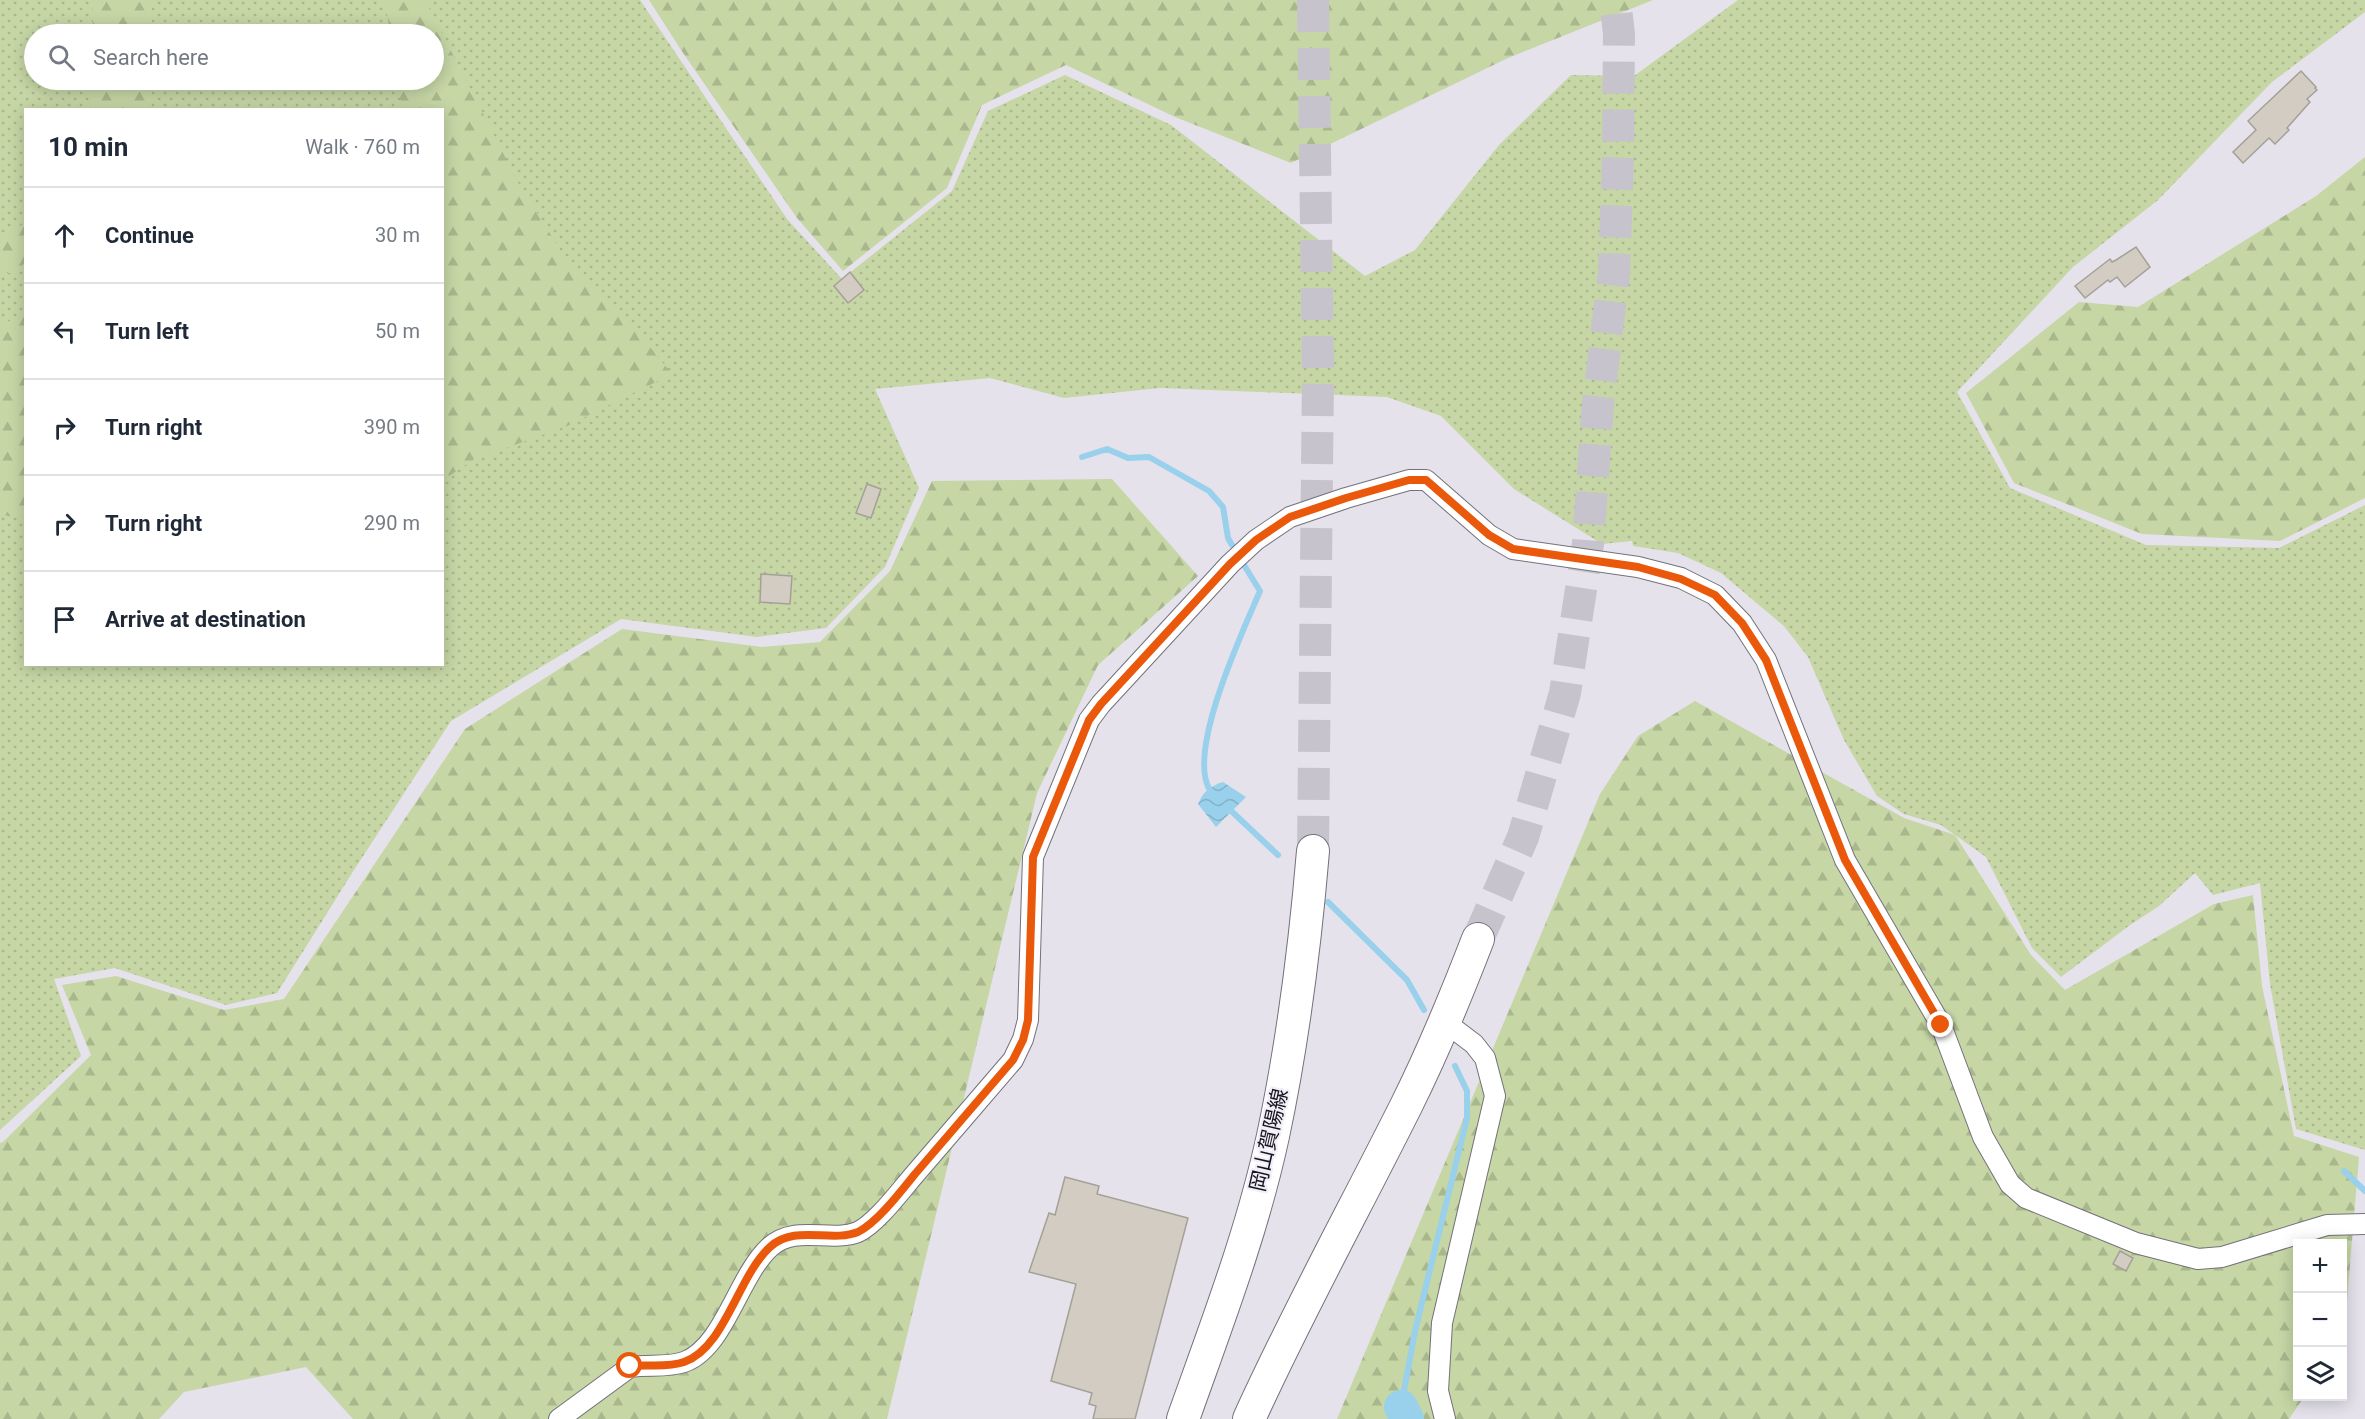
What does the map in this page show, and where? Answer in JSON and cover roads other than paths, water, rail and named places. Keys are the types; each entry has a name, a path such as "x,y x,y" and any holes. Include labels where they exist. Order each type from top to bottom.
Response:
{"main road":[{"name":"岡山賀陽線","path":"1183,1419 1239,1259 1273,1137 1299,988 1313,851"},
{"path":"1249,1419 1406,1105 1445,1022 1478,939"},
{"path":"1171,1419 1201,1335 1224,1302"},
{"path":"1262,1419 1277,1361"}],"street":[{"path":"559,1419 630,1366 664,1366 685,1362 700,1353 711,1342 754,1267 771,1246 783,1239 799,1235 858,1232 899,1193 1013,1060 1023,1040 1028,1020 1033,857 1089,720 1101,704 1230,564 1256,540 1290,517 1409,480 1426,480 1489,535 1513,549 1638,567 1681,579 1715,595 1742,623 1766,660 1845,860 1941,1025 1983,1137 2010,1184 2025,1198 2136,1243 2198,1259 2222,1257 2326,1225 2365,1224"},
{"path":"1445,1022 1474,1044 1485,1058 1495,1096 1442,1323 1438,1391 1445,1419"}],"water":[{"path":"1223,782 1246,797 1216,827 1198,804 1207,790"}],"waterway":[{"path":"1082,457 1107,449 1128,458 1149,457 1209,491 1223,507 1228,538 1232,545"},
{"path":"1214,795 1206,779 1205,755 1209,726 1229,664 1260,591 1244,565"},
{"path":"1226,806 1278,855"},
{"path":"1328,902 1407,980 1424,1010"},
{"path":"1401,1407 1415,1331 1467,1118 1467,1091 1455,1066"},
{"path":"2344,1171 2365,1191"},
{"path":"1401,1407 1407,1419"}],"tunnel":[{"path":"1313,0 1318,375 1313,851"},
{"path":"1478,939 1523,837 1565,693 1588,544 1598,404 1614,273 1619,34 1615,0"}]}
